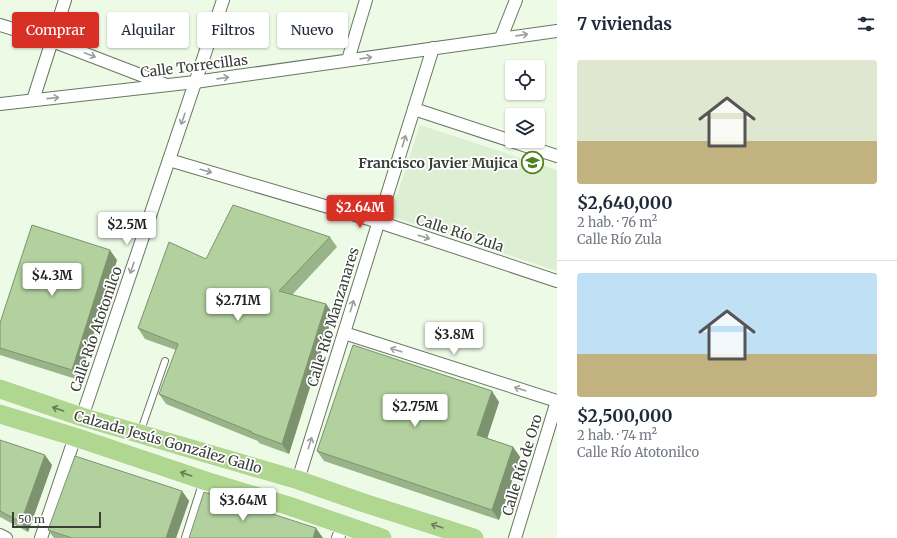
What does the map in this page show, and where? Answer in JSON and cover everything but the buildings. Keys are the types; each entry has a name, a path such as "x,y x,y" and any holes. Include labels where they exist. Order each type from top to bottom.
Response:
{"main road":[{"name":"Calzada Jesús González Gallo","path":"0,390 82,417 298,480 474,538"},
{"name":"Calzada Jesús González Gallo","path":"0,414 75,437 206,481 290,506 340,532 382,538"},
{"path":"290,506 364,503"}],"street":[{"path":"61,12 65,0"},
{"name":"Calle Río Atotonilco","path":"82,417 223,0"},
{"path":"348,60 366,0"},
{"path":"502,38 516,0"},
{"path":"0,25 12,29"},
{"name":"Calle Torrecillas","path":"0,104 196,82 557,31"},
{"path":"32,100 50,48"},
{"path":"70,48 167,85"},
{"name":"Calle Río Manzanares","path":"298,480 433,48"},
{"path":"414,109 557,156"},
{"name":"Calle Río Zula","path":"169,160 379,222 557,281"},
{"path":"344,333 557,401"},
{"name":"Calle Río de Oro","path":"515,538 557,401"},
{"path":"41,538 75,437"},
{"path":"188,538 206,481"},
{"path":"0,535 6,538"}],"lane":[{"path":"140,434 165,361"}],"shaded area":[{"path":"420,125 557,170 557,271 390,216"}],"place":[{"name":"Francisco Javier Mujica","path":"533,163"}]}
